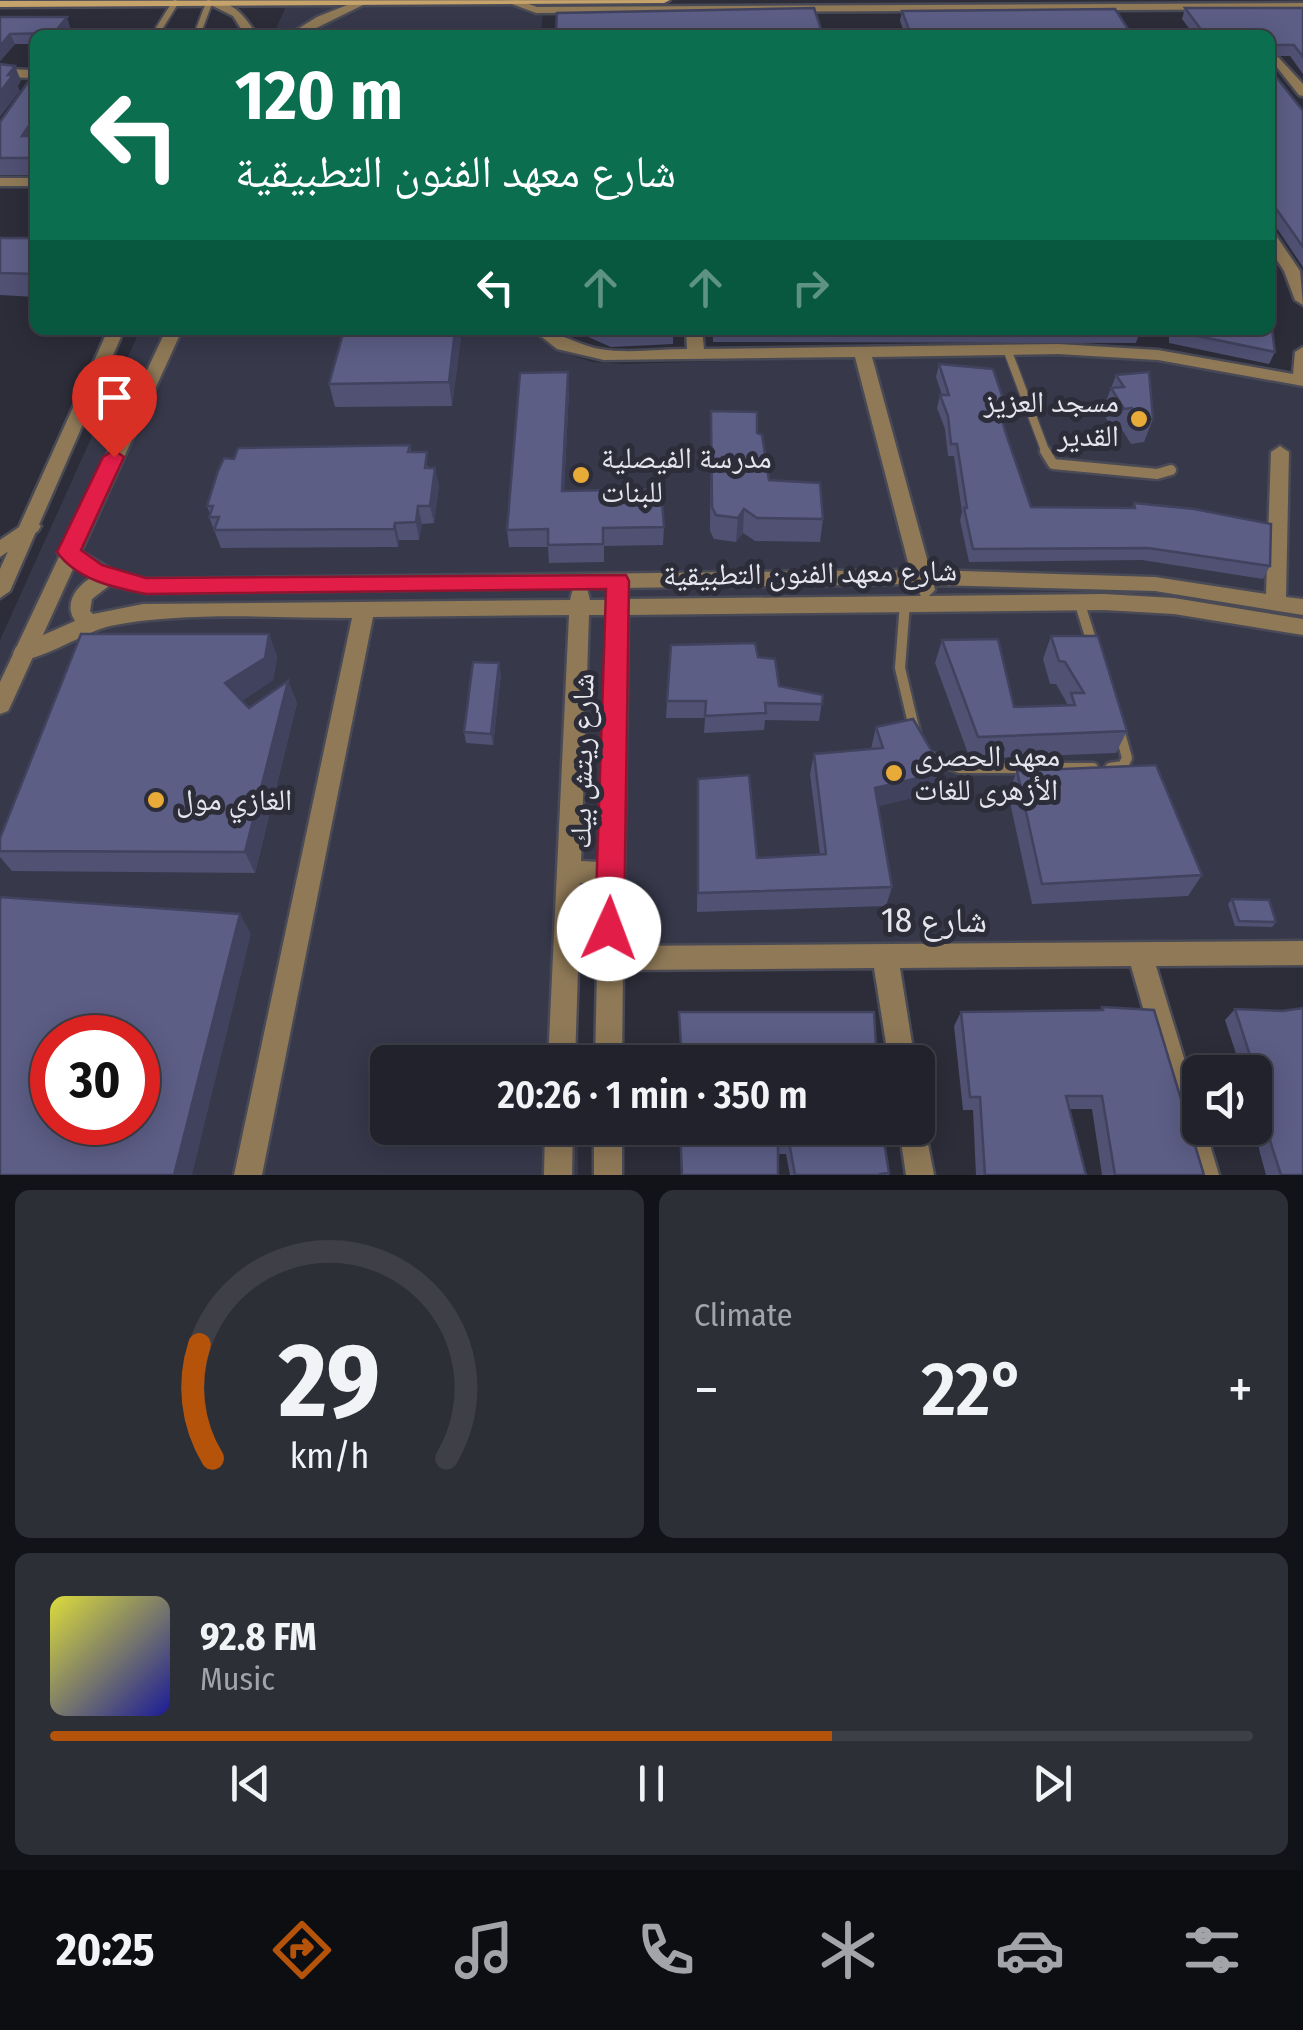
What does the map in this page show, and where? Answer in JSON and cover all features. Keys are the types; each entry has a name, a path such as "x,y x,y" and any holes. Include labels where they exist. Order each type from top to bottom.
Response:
{"main road":[{"path":"0,4 664,0"}],"street":[{"path":"510,1 536,10 1303,6"},
{"path":"212,3 237,14 248,30"},
{"path":"302,30 361,3"},
{"path":"1275,60 1303,60"},
{"path":"1275,61 1303,92"},
{"path":"0,73 30,74"},
{"path":"0,182 30,182"},
{"path":"1275,245 1292,271 1303,300"},
{"path":"1275,269 1292,271"},
{"path":"0,591 114,335"},
{"path":"0,705 172,335"},
{"path":"548,335 563,346 594,354 863,354 1008,349 1158,355 1302,380 1303,352"},
{"path":"694,335 696,356"},
{"path":"863,354 928,601"},
{"path":"1276,601 1280,452"},
{"path":"0,550 32,524"},
{"name":"شارع معهد الفنون التطبيقية","path":"68,552 108,577 146,586 580,594 618,606 1079,602 1174,606 1303,627"},
{"path":"89,624 80,613 81,600 92,586 108,577"},
{"name":"شارع معهد الفنون التطبيقية","path":"23,653 89,624 143,612 364,610 580,594 618,581 922,577 1155,584 1303,607"},
{"name":"شارع ريتش بيك","path":"608,1045 618,581"},
{"name":"شارع ريتش بيك","path":"561,1045 580,594"},
{"path":"248,1175 364,610"},
{"path":"568,872 612,873"},
{"name":"شارع 18","path":"564,958 1303,953"},
{"path":"1140,954 1205,1175"},
{"path":"885,955 899,1045"},
{"path":"558,1175 559,1145"},
{"path":"608,1145 608,1175"},
{"path":"915,1145 920,1175"}],"lane":[{"path":"159,30 175,3"},
{"path":"199,30 212,3"},
{"path":"1008,349 1053,464 1158,474 1171,470"},
{"path":"905,602 897,657 899,685 923,752 938,762 960,768 1116,768 1127,758 1116,721"},
{"path":"1079,602 1099,666"}],"shaded area":[{"path":"289,0 544,0 541,30 275,30"},
{"path":"138,335 536,335 560,352 593,362 623,364 1067,351 1161,358 1303,383 1303,944 578,966 578,1045 370,1045 370,1145 578,1145 578,1175 0,1175 0,640"}],"building":[{"path":"814,8 821,30 556,30 557,13"},
{"path":"1185,8 1303,8 1303,57 1294,45 1275,45 1275,30 1201,30"},
{"path":"1115,9 1129,30 909,30 902,11"},
{"path":"0,17 67,17 56,30 10,34 0,46"},
{"path":"0,64 15,66 0,92"},
{"path":"1275,75 1303,111 1303,247 1275,207"},
{"path":"30,79 30,124 22,136 30,136 30,158 0,158 0,122"},
{"path":"0,238 30,238 30,274 0,273"},
{"path":"343,335 454,335 449,382 329,384"},
{"path":"1192,335 1273,335 1275,352"},
{"path":"939,364 993,369 1006,407 999,407 1005,431 1031,507 1135,508 1134,503 1194,509 1271,524 1270,566 1148,548 973,549 957,444 951,444 948,416 940,395 949,395"},
{"path":"568,372 562,491 661,489 664,527 603,528 603,544 548,545 548,529 507,530 520,373"},
{"path":"1149,372 1153,419 1140,420 1132,408 1124,409 1111,388 1124,387 1116,375"},
{"path":"711,411 757,412 757,433 762,435 769,480 820,483 823,519 757,518 744,509 738,518 716,515 712,507"},
{"path":"410,445 408,452 427,452 425,468 435,468 430,506 418,506 416,522 395,523 394,529 214,530 219,517 209,517 213,506 207,506 224,458 234,459 238,448"},
{"name":"الغازي مول","path":"81,634 269,634 265,658 225,683 249,708 288,681 245,852 0,851 0,838"},
{"path":"1051,636 1098,636 1127,731 978,737 942,640 998,639 1014,707 1075,705 1071,693 1084,693 1065,662 1059,661"},
{"path":"755,643 758,657 775,659 779,686 823,695 822,704 765,703 766,713 705,716 706,701 667,701 671,645"},
{"path":"473,662 499,663 491,734 464,732"},
{"path":"913,719 944,772 875,788 892,887 698,893 698,779 749,775 757,858 826,854 814,754 883,748 876,727"},
{"path":"1156,765 1202,875 1042,884 1017,771"},
{"path":"0,897 240,914 174,1175 0,1175"},
{"path":"1232,899 1269,900 1276,922 1239,921"},
{"path":"1102,1007 1154,1010 1182,1102 1182,1145 1195,1145 1204,1175 1115,1175 1102,1096 1066,1096 1086,1175 985,1175 980,1097 970,1097 961,1012 1103,1010"},
{"path":"1303,1008 1303,1175 1281,1175 1271,1145 1272,1055 1250,1055 1235,1009"},
{"path":"679,1012 874,1012 876,1045 681,1045"},
{"path":"681,1145 778,1145 778,1175 682,1175"},
{"path":"790,1145 885,1145 889,1173 795,1175"}],"place":[{"name":"مسجد العزيز القدير","path":"1139,419"},
{"name":"مدرسة الفيصلية للبنات","path":"581,475"},
{"name":"معهد الحصرى الأزهرى للغات","path":"894,773"},
{"name":"الغازي مول","path":"156,800"}],"route":[{"path":"114,457 68,552 94,571 120,581 146,586 618,581 609,929"}]}
